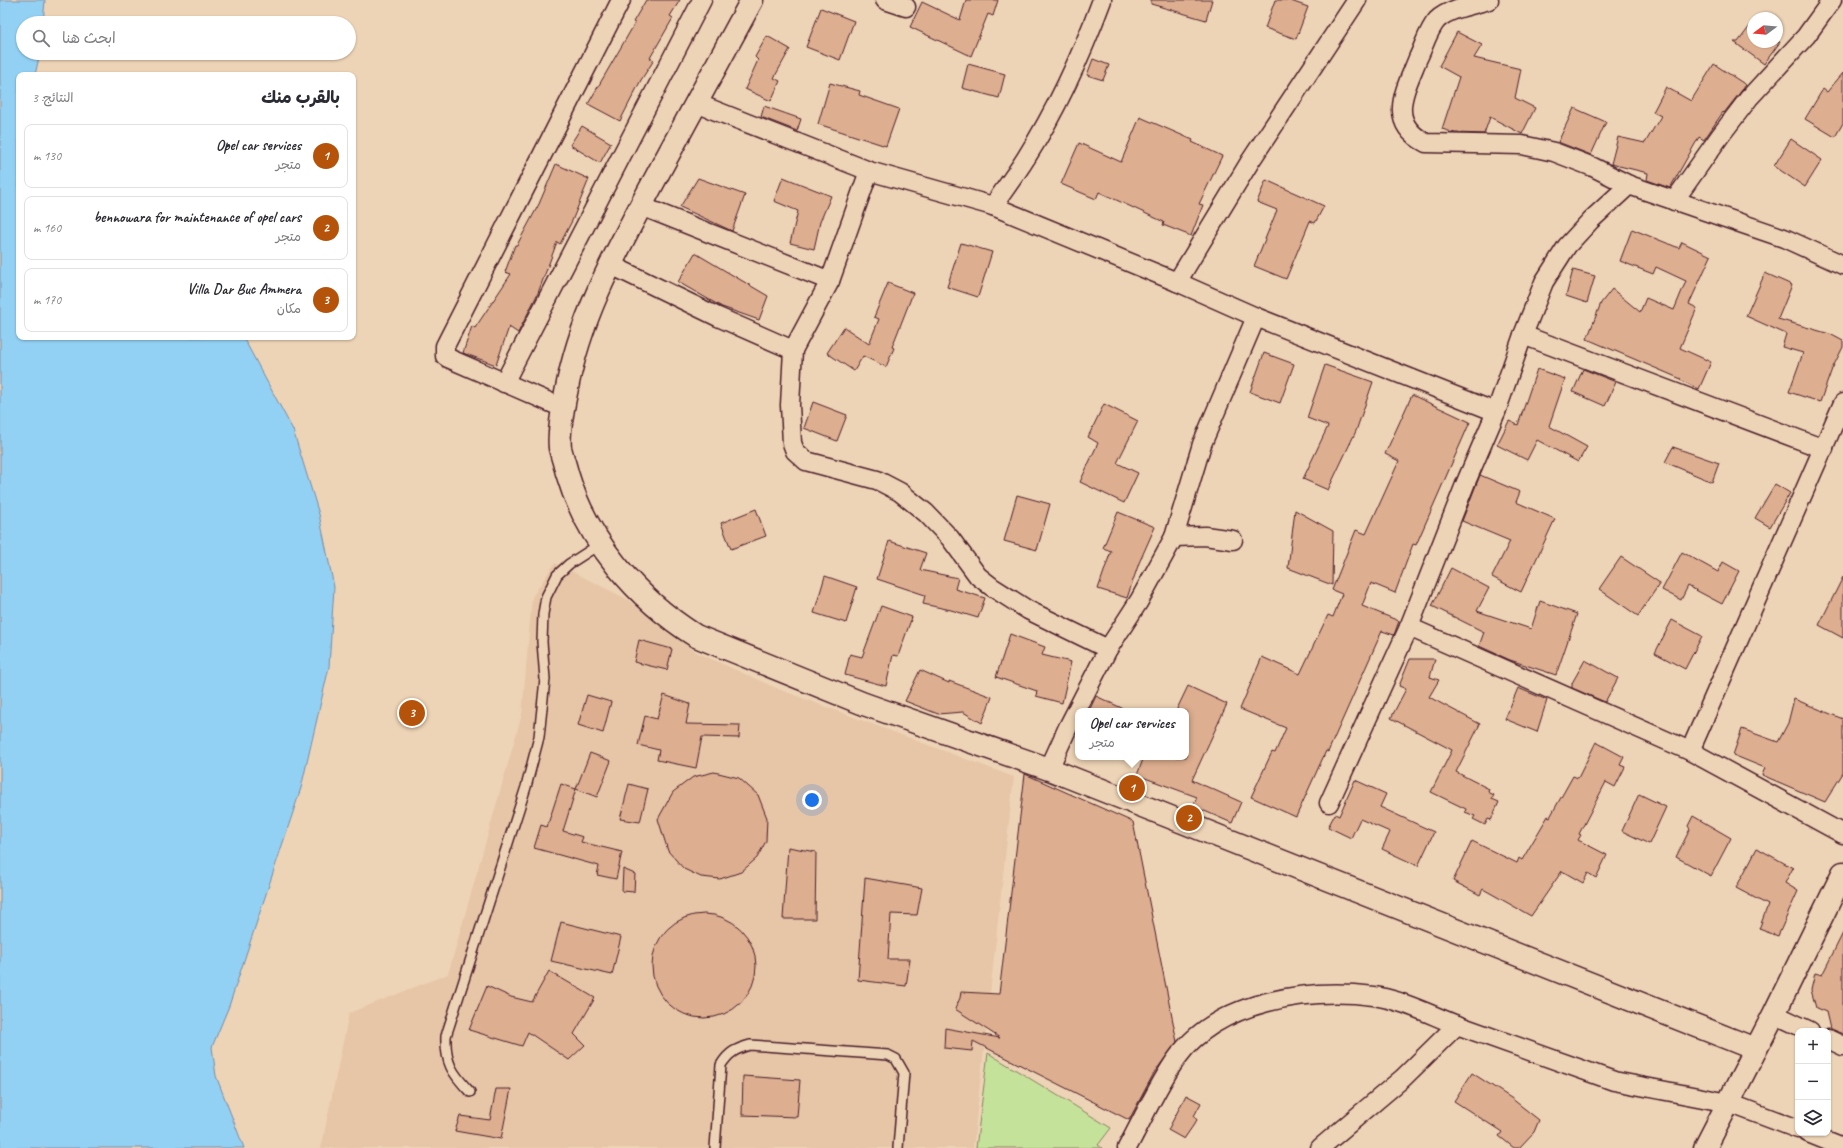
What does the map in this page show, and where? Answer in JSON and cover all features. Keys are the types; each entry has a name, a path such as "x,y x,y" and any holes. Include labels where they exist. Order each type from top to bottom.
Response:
{"street":[{"path":"563,408 448,358 445,356 445,346 621,0"},
{"path":"504,383 702,0"},
{"path":"752,0 609,264 579,337 563,408 560,447 578,504 600,544 629,579 675,623 696,636 864,704 1049,769 1754,1049"},
{"path":"886,0 906,7"},
{"path":"993,206 1027,157 1061,94 1102,0"},
{"path":"1177,282 1251,160 1357,0"},
{"path":"1489,0 1449,12 1438,19 1430,29 1403,96 1402,110 1406,126 1414,136 1426,143 1522,145 1554,152 1593,167 1629,185 1784,238 1843,265"},
{"path":"1674,201 1749,98 1806,36 1832,0"},
{"path":"696,103 869,171 993,206 1177,282 1256,317 1496,412"},
{"path":"869,171 830,281 793,350 790,405 792,443 795,451 800,457 813,464 877,480 900,492 926,513 950,538 978,576 992,587 1028,610 1108,649"},
{"path":"1329,803 1409,627 1466,482 1496,412 1523,335 1544,282 1567,246 1591,220 1629,185"},
{"path":"641,206 830,281"},
{"path":"609,264 718,317 793,350"},
{"path":"1078,708 1108,649 1139,601 1174,537 1202,444 1256,317"},
{"path":"1523,335 1824,449"},
{"path":"1690,751 1843,403"},
{"path":"1174,537 1204,536 1233,540"},
{"path":"1409,627 1690,751 1843,834"},
{"path":"1049,769 1075,713"},
{"path":"1705,1148 1729,1103 1754,1049 1774,1014 1843,873"},
{"path":"1127,1148 1177,1058 1200,1034 1240,1010 1267,1002 1300,996 1375,996 1614,1081 1729,1103 1795,1128"},
{"path":"1774,1014 1804,1028"},
{"path":"1320,1148 1404,1078 1457,1025"},
{"path":"1831,1040 1843,1046"},
{"path":"1816,1136 1843,1147"}],"lane":[{"path":"470,1092 456,1077 449,1065 446,1051 446,1036 526,787 539,737 545,679 542,642 543,614 546,597 557,575 569,564 600,544"},
{"path":"715,1148 721,1065 728,1055 736,1049 750,1045 888,1055 896,1059 904,1073 898,1148"}],"shaded area":[{"path":"555,563 627,599 696,652 781,690 1014,777 973,1148 321,1148 349,1013 448,974 522,714 532,597"}],"green space":[{"path":"988,1053 1111,1128 1098,1145 1102,1148 976,1148"}],"water":[{"path":"0,0 45,0 44,16 16,16 16,60 38,60 36,72 16,72 16,340 245,340 293,430 319,514 334,587 329,667 301,788 229,1006 212,1047 216,1076 244,1148 0,1148"}],"building":[{"path":"646,0 680,0 670,16 673,18 650,58 654,60 641,80 620,121 588,104 635,23 633,22"},
{"path":"966,0 998,0 993,16 988,14 971,56 910,27 922,2 960,20"},
{"path":"1151,0 1212,0 1206,20 1151,4"},
{"path":"1275,0 1288,0 1308,7 1296,39 1265,28"},
{"path":"821,8 854,21 840,60 806,47"},
{"path":"1747,30 1747,48 1776,48 1764,64 1734,42 1738,42"},
{"path":"1457,32 1482,45 1474,58 1521,69 1515,98 1535,108 1522,134 1490,117 1484,134 1455,133 1442,129 1459,77 1439,66"},
{"path":"767,36 790,49 774,78 780,81 771,101 745,89 758,60 755,57"},
{"path":"1093,59 1109,65 1103,80 1087,75"},
{"path":"968,64 1005,74 999,98 962,88"},
{"path":"1714,64 1746,85 1724,113 1723,112 1704,140 1699,137 1670,188 1647,180 1648,173 1611,164 1618,137 1645,143 1661,116 1653,112 1666,87 1691,101"},
{"path":"1843,73 1843,123 1835,137 1805,119 1823,89 1827,92"},
{"path":"830,83 860,91 859,95 899,109 886,146 818,124"},
{"path":"764,106 801,119 797,131 761,117"},
{"path":"1574,108 1606,122 1591,155 1558,142"},
{"path":"1140,117 1193,140 1192,142 1222,156 1199,204 1203,205 1191,236 1163,225 1164,222 1099,192 1096,199 1061,184 1079,143 1121,162"},
{"path":"582,126 611,143 600,163 570,145"},
{"path":"1791,139 1822,160 1805,187 1774,166"},
{"path":"556,164 589,179 572,221 560,244 557,242 538,293 518,333 509,327 496,365 463,353 472,326 475,328 511,274 505,272 515,245 517,245 539,204"},
{"path":"783,177 831,196 820,222 814,249 790,243 798,211 774,201"},
{"path":"698,178 745,195 732,231 680,207"},
{"path":"1266,180 1324,206 1315,223 1310,221 1286,279 1254,266 1277,210 1257,202"},
{"path":"1632,229 1679,248 1682,242 1711,256 1689,304 1697,308 1680,348 1711,362 1699,389 1680,380 1681,379 1587,339 1601,303 1612,289 1640,312 1646,298 1674,310 1686,281 1656,267 1653,274 1620,261"},
{"path":"961,243 992,252 978,297 947,287"},
{"path":"695,253 768,296 759,320 722,307 678,282"},
{"path":"1573,270 1595,276 1587,303 1566,296"},
{"path":"1765,273 1792,285 1778,319 1830,334 1843,341 1843,347 1832,369 1820,402 1789,392 1803,353 1782,347 1786,334 1746,316"},
{"path":"888,283 913,293 892,347 894,348 886,367 863,356 854,371 827,353 844,327 869,344 879,319 874,317"},
{"path":"1264,353 1294,364 1280,403 1250,392"},
{"path":"1325,365 1373,382 1356,431 1328,490 1303,479 1328,426 1307,418"},
{"path":"1537,369 1565,379 1549,426 1587,447 1578,462 1537,440 1527,460 1497,445 1509,421 1518,425"},
{"path":"1583,369 1616,382 1605,406 1573,392"},
{"path":"1412,395 1470,422 1416,545 1413,544 1395,593 1371,583 1362,606 1399,621 1394,635 1382,631 1328,752 1326,751 1296,817 1251,797 1272,752 1275,753 1286,728 1240,709 1262,657 1300,674 1328,615 1333,617 1342,594 1332,590 1356,530 1366,534 1399,461 1385,454"},
{"path":"813,402 847,415 837,441 804,428"},
{"path":"1104,404 1138,421 1117,463 1138,473 1124,503 1080,482 1098,443 1088,437"},
{"path":"1673,447 1719,463 1712,482 1665,462"},
{"path":"1480,475 1520,492 1516,502 1555,519 1521,592 1492,577 1510,541 1462,521"},
{"path":"1775,484 1790,493 1770,527 1755,518"},
{"path":"1017,495 1050,504 1037,550 1004,541"},
{"path":"756,509 766,536 731,549 721,523"},
{"path":"1295,510 1333,531 1332,585 1288,568"},
{"path":"1118,512 1155,527 1139,563 1127,598 1098,589 1111,551 1103,548"},
{"path":"889,541 926,553 920,570 958,578 955,589 985,598 978,618 923,604 925,595 877,579"},
{"path":"1682,552 1718,572 1723,562 1739,571 1722,604 1688,586 1681,600 1662,590"},
{"path":"1621,557 1660,583 1638,616 1599,589"},
{"path":"1451,568 1489,588 1477,611 1531,629 1540,601 1577,614 1556,675 1510,660 1479,646 1484,632 1432,606"},
{"path":"825,576 857,587 846,623 814,613"},
{"path":"1843,577 1843,638 1819,625"},
{"path":"881,606 912,617 898,656 893,655 886,686 845,675 850,654 862,657"},
{"path":"1672,620 1702,636 1685,669 1655,653"},
{"path":"1010,634 1045,647 1042,655 1071,662 1062,703 1036,696 1037,691 996,677"},
{"path":"639,640 672,649 667,670 634,662"},
{"path":"1410,659 1435,659 1430,677 1439,680 1429,697 1480,724 1456,772 1489,789 1488,792 1494,795 1492,799 1499,802 1491,820 1488,819 1485,825 1473,819 1475,816 1465,812 1466,809 1431,792 1452,750 1391,718 1406,689 1399,686"},
{"path":"1585,660 1618,678 1605,702 1572,688 1572,683"},
{"path":"920,670 949,683 949,681 992,697 982,723 963,712 938,714 905,701"},
{"path":"1188,686 1227,704 1192,780 1241,802 1232,823 1193,806 1197,797 1137,775 1143,760 1189,760 1189,708 1177,708"},
{"path":"1518,688 1547,700 1537,732 1505,719"},
{"path":"587,695 611,702 603,733 578,725"},
{"path":"664,695 690,704 686,724 740,725 739,738 702,737 696,768 657,760 659,750 638,745 645,716 657,719"},
{"path":"1096,696 1122,708 1090,708"},
{"path":"1794,699 1843,719 1843,773 1825,802 1762,775 1765,768 1733,755 1742,729 1778,742 1788,723"},
{"path":"1596,742 1624,757 1620,765 1625,767 1615,787 1606,782 1579,834 1581,835 1578,840 1607,855 1596,878 1588,873 1583,883 1562,871 1531,916 1483,889 1480,895 1453,881 1472,841 1517,863 1519,858 1522,860 1548,816 1550,817 1573,776 1578,778"},
{"path":"590,753 611,761 597,797 576,789"},
{"path":"714,772 739,778 758,795 767,818 766,841 757,858 741,872 720,879 701,877 684,869 668,851 658,819 673,792 693,777"},
{"path":"1025,774 1133,822 1177,1042 1154,1073 1129,1120 973,1041 972,1051 944,1048 945,1028 1000,1038 955,1009 961,992 999,994"},
{"path":"1355,780 1386,794 1380,807 1434,832 1418,866 1382,849 1390,832 1360,819 1351,838 1328,827 1335,814 1339,816"},
{"path":"561,784 576,789 563,831 583,837 581,842 622,852 616,879 597,875 599,866 534,848 541,825 547,827"},
{"path":"629,784 648,789 640,822 620,819"},
{"path":"1639,794 1666,807 1649,844 1622,831"},
{"path":"1693,816 1731,838 1711,876 1676,857 1690,829 1688,826"},
{"path":"788,847 816,852 815,919 783,919"},
{"path":"1757,848 1793,868 1785,883 1798,891 1778,936 1759,929 1768,905 1736,888"},
{"path":"623,869 635,874 634,892 622,891"},
{"path":"865,878 922,888 917,915 891,914 888,959 910,959 906,986 858,980"},
{"path":"704,914 724,918 741,929 752,946 756,966 752,986 741,1003 724,1014 704,1018 684,1014 667,1003 656,986 652,966 656,946 667,929 684,918"},
{"path":"561,922 621,937 612,975 551,961"},
{"path":"1843,933 1843,1034 1831,1029 1826,1012 1816,1008 1811,990 1815,973 1822,975"},
{"path":"549,971 595,998 574,1034 585,1045 569,1060 528,1032 522,1046 469,1030 487,986 511,997 532,1002"},
{"path":"1472,1073 1511,1098 1539,1120 1534,1132 1519,1148 1514,1148 1499,1136 1502,1132 1454,1101"},
{"path":"743,1076 800,1080 797,1117 742,1115"},
{"path":"496,1089 511,1089 501,1139 455,1131 460,1116 490,1120"},
{"path":"1186,1095 1201,1103 1194,1116 1197,1120 1184,1139 1168,1130"}],"place":[{"name":"Villa Dar Buc Ammera","path":"412,713"},
{"name":"Opel car services","path":"1132,788"},
{"name":"bennowara for maintenance of opel cars","path":"1189,818"}]}
